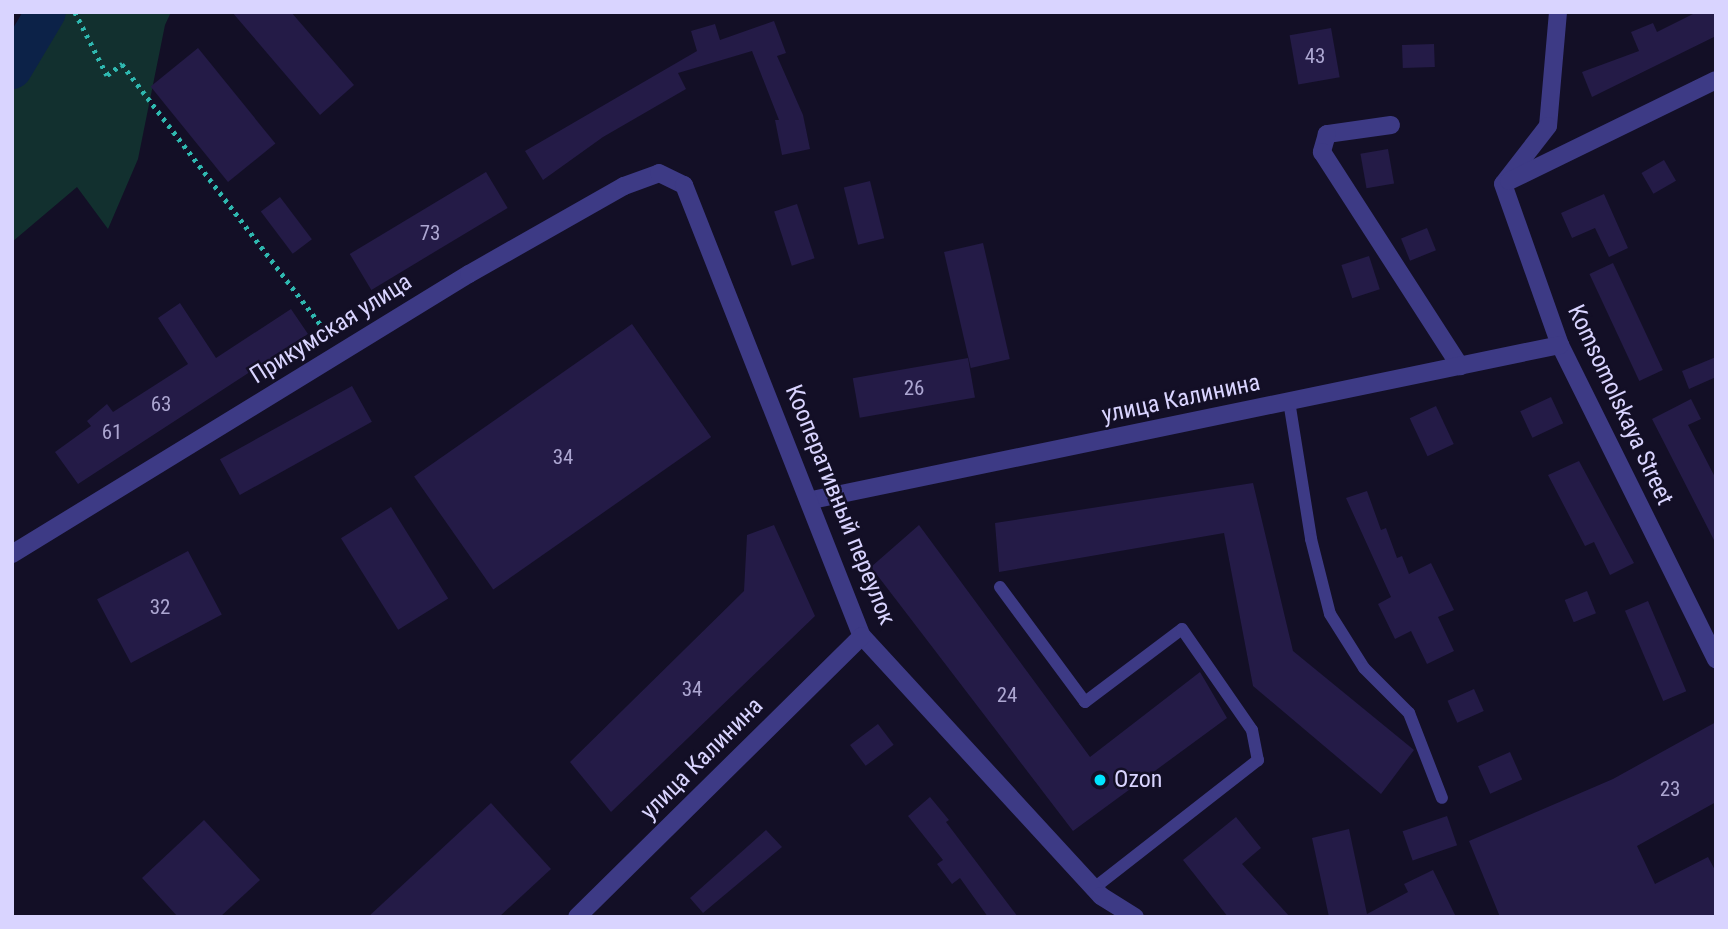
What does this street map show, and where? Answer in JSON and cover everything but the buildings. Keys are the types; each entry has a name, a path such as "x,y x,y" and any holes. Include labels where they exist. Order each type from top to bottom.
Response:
{"street":[{"path":"1503,184 1548,126 1558,12"},
{"path":"1503,184 1716,80"},
{"path":"1391,125 1327,134 1322,152 1460,366"},
{"name":"Прикумская улица","path":"12,554 341,352 624,186 659,173 684,185"},
{"name":"Komsomolskaya Street","path":"1503,184 1560,345 1716,659"},
{"name":"Кооперативный переулок","path":"684,185 812,500 862,636 1094,888 1135,917"},
{"name":"улица Калинина","path":"812,500 1560,345"},
{"name":"улица Калинина","path":"577,917 862,636"}],"lane":[{"path":"1289,401 1311,539 1330,614 1364,667 1409,713 1442,797"},
{"path":"1000,587 1085,702 1182,629 1252,730 1258,760 1094,888"}],"path":[{"path":"75,12 107,75 122,64 341,352"}],"green space":[{"path":"60,12 171,12 165,25 138,159 108,229 77,187 12,242 12,84"}],"waterway":[{"path":"12,69 46,12"}],"place":[{"name":"Ozon","path":"1100,780"}]}
